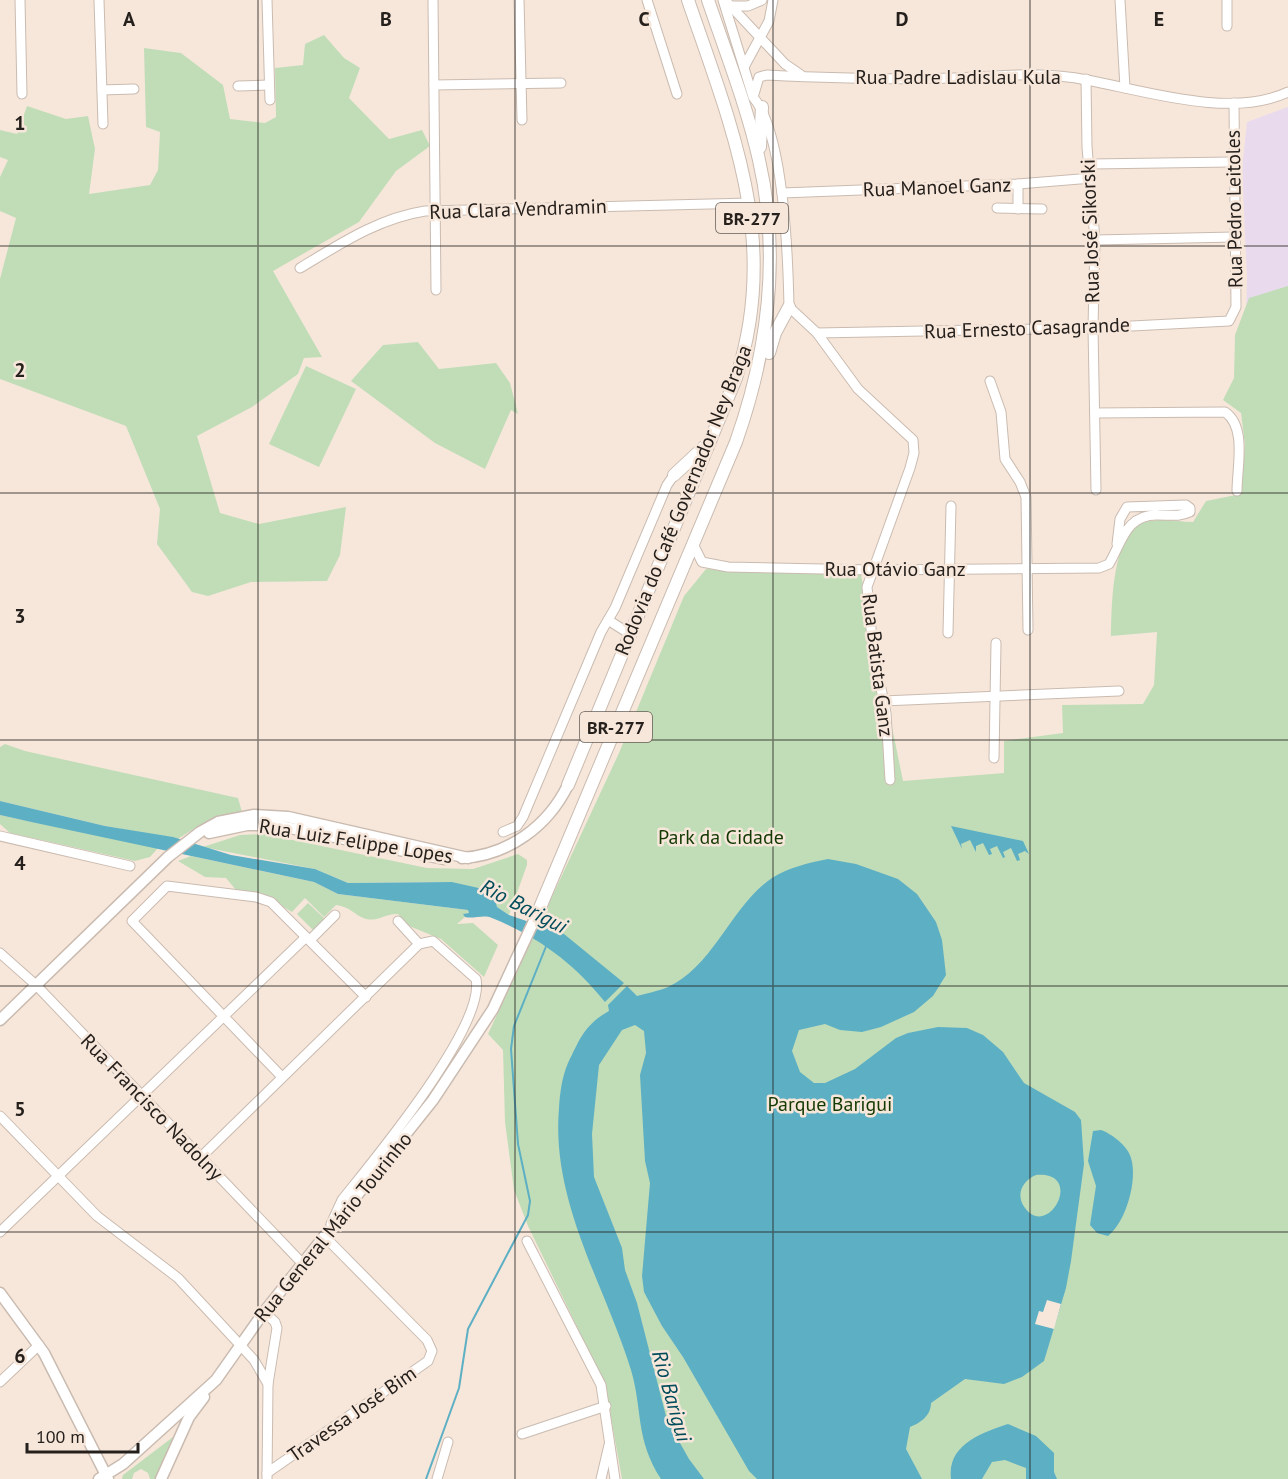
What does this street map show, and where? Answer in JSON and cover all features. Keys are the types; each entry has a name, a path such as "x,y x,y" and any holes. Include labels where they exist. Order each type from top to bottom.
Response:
{"highway":[{"name":"Rodovia do Café Governador Ney Braga","path":"568,785 739,367 751,319 755,273 750,203 736,140 688,0"},
{"name":"Rodovia do Café Governador Ney Braga","path":"539,910 736,442 760,364 769,299 768,217 759,160 708,0"},
{"path":"759,160 762,107"},
{"path":"736,442 759,388 775,333 789,307"},
{"path":"674,475 691,461 710,439"}],"main road":[{"name":"Rua Luiz Felippe Lopes","path":"36,985 159,866 189,841 233,826 259,824 302,830 420,856 468,858 499,850 529,833 550,813 568,785"},
{"name":"Rua General Mário Tourinho","path":"104,1477 123,1464 216,1380 302,1263 417,1121 458,1065 493,1009 539,910"},
{"path":"0,1020 36,985"},
{"path":"0,1293 39,1345 104,1477"},
{"path":"161,1479 189,1417 216,1380"},
{"path":"123,1464 151,1446 178,1422 189,1417"}],"street":[{"path":"20,0 22,94"},
{"path":"99,0 103,124"},
{"path":"267,0 270,100"},
{"path":"433,0 436,290"},
{"path":"519,0 522,120"},
{"path":"647,0 677,94"},
{"path":"726,2 748,6 762,0"},
{"path":"744,67 769,21 773,0"},
{"path":"1120,0 1125,88"},
{"path":"1227,0 1227,26"},
{"path":"726,2 785,64 804,76"},
{"path":"726,2 753,97 762,107 782,193 789,307"},
{"name":"Rua Padre Ladislau Kula","path":"753,97 759,77 767,75 953,78 1052,74 1179,98 1234,103 1271,100 1288,92"},
{"name":"Rua José Sikorski","path":"1086,80 1095,240 1092,328 1096,490"},
{"path":"434,85 561,82"},
{"path":"238,86 269,85"},
{"path":"102,90 134,89"},
{"name":"Rua Pedro Leitoles","path":"1234,103 1232,162 1236,307 1234,315"},
{"path":"1090,164 1232,162"},
{"name":"Rua Manoel Ganz","path":"782,193 1018,184 1092,178"},
{"path":"1018,184 1018,209"},
{"name":"Rua Clara Vendramin","path":"300,268 386,221 414,213 436,210 750,203"},
{"path":"997,208 1042,209"},
{"path":"1095,240 1234,237"},
{"name":"Rua Batista Ganz","path":"789,307 817,333 858,389 913,440 914,453 910,468 867,587 867,611 883,701 890,780"},
{"name":"Rua Ernesto Casagrande","path":"817,333 1092,328 1223,322 1229,321 1234,315"},
{"path":"990,381 1001,412 1005,459 1025,492 1028,630"},
{"path":"1095,413 1225,412 1232,417 1238,435 1237,491"},
{"path":"503,832 521,822 601,632 674,475"},
{"path":"1151,504 1186,505 1190,508 1190,512 1182,516 1154,515 1138,519 1128,525 1117,544 1120,519 1127,507 1151,504"},
{"path":"948,633 951,506"},
{"name":"Rua Otávio Ganz","path":"693,544 702,562 728,567 872,570 1099,568 1109,564 1117,544"},
{"path":"608,620 630,634"},
{"path":"994,758 996,643"},
{"path":"883,701 1119,691"},
{"path":"0,836 130,866"},
{"path":"282,1077 132,921 167,886 198,888 263,898 279,909 366,997"},
{"path":"0,1232 224,1016 335,915"},
{"path":"327,1232 342,1200 440,1071 475,996 476,979 436,943 423,942 398,921"},
{"path":"201,1157 423,942"},
{"name":"Rua Francisco Nadolny","path":"0,953 36,985 302,1263"},
{"path":"0,1116 106,1224 178,1278 241,1345 259,1367 268,1384"},
{"name":"Travessa José Bim","path":"267,1476 428,1361 432,1351 427,1340 327,1232"},
{"path":"527,1241 597,1376 606,1406 615,1479"},
{"path":"264,1312 275,1322 277,1328 268,1384 267,1476"},
{"path":"0,1382 39,1345"},
{"path":"522,1434 606,1406"},
{"path":"601,1479 611,1440"},
{"path":"437,1479 448,1442"}],"shaded area":[{"path":"1288,107 1288,500 1245,360 1247,278 1242,169 1247,122"}],"green space":[{"path":"324,35 344,58 360,68 349,98 389,139 422,130 430,146 396,171 359,222 273,271 322,357 304,358 298,374 252,407 197,436 220,513 259,524 346,507 340,555 327,581 251,582 208,596 192,592 157,544 160,509 126,426 0,379 0,279 16,218 0,211 0,177 8,160 0,157 0,130 17,134 27,106 66,119 88,116 95,149 89,194 150,185 158,170 160,132 146,127 144,48 181,53 223,85 230,119 265,123 276,117 275,68 303,65 305,44"},
{"name":"Parque Barigui","path":"1288,286 1288,1479 622,1479 605,1384 528,1226 514,1190 505,1122 503,1050 488,1034 619,753 684,596 706,569 861,575 903,781 1004,773 1004,741 1063,733 1062,705 1143,704 1154,685 1157,632 1111,636 1115,574 1124,543 1132,531 1142,523 1160,520 1193,522 1206,501 1241,494 1245,445 1241,413 1223,400 1234,378 1235,335 1249,298"},
{"path":"418,342 439,369 496,363 510,383 518,414 511,410 485,469 435,443 351,381 383,345"},
{"path":"306,366 356,389 319,467 269,444"},
{"path":"5,744 25,751 238,798 242,812 208,822 178,839 105,826 0,801 0,747"},
{"path":"0,815 158,848 150,857 135,861 10,833 0,824"},
{"path":"264,834 427,868 473,869 518,854 527,860 527,865 509,915 497,907 489,892 452,882 348,883 315,869 203,847 240,835"},
{"path":"191,856 314,882 338,894 468,910 469,913 464,914 465,917 457,924 473,923 498,945 484,977 441,939 409,926 398,914 366,919 345,907 336,905 324,917 305,898 292,912 265,896 236,890 226,878 205,877 178,861"},
{"path":"308,903 325,919 314,931 297,914"},
{"path":"177,1434 157,1479 150,1479 148,1473 141,1469 134,1473 132,1479 122,1479 123,1475"}],"water":[{"path":"0,801 105,826 173,837 231,855 315,869 348,883 452,882 483,889 495,900 497,907 509,915 564,934 624,983 605,1002 581,975 554,952 524,933 489,917 465,917 463,914 469,913 468,910 338,894 314,882 0,815"},
{"path":"951,826 1023,841 1029,854 1025,851 1018,854 1020,860 1017,861 1011,848 1003,852 1005,857 1003,858 997,846 990,849 992,854 989,855 983,843 976,846 976,852 970,840 961,844 962,849"},
{"path":"828,859 856,864 898,879 917,894 936,922 942,940 946,975 933,996 914,1012 881,1027 862,1032 840,1030 825,1024 799,1030 792,1051 800,1072 814,1083 825,1083 855,1069 896,1038 908,1033 938,1027 967,1028 983,1035 1003,1052 1024,1083 1075,1112 1081,1120 1084,1164 1066,1288 1044,1361 1022,1377 1004,1384 965,1379 931,1403 927,1415 910,1427 906,1449 922,1479 757,1479 749,1471 644,1292 642,1276 650,1183 645,1161 640,1075 646,1053 644,1031 635,1025 622,1030 599,1065 592,1134 594,1177 622,1248 625,1270 637,1303 667,1420 689,1459 704,1479 661,1479 643,1438 631,1370 571,1209 563,1176 559,1143 559,1108 563,1079 568,1063 588,1027 609,1011 608,1005 627,986 637,996 668,987 684,978 710,951 745,904 772,878 799,866","holes":["1036,1175 1051,1177 1059,1183 1060,1193 1057,1203 1051,1212 1042,1216 1032,1215 1021,1200 1022,1187"]},
{"path":"1101,1130 1115,1137 1123,1145 1131,1158 1133,1167 1129,1200 1120,1221 1108,1236 1097,1233 1090,1225 1096,1186 1088,1161 1093,1131"},
{"path":"1008,1424 1036,1436 1054,1453 1054,1472 1057,1479 1026,1479 1026,1468 1005,1460 992,1462 982,1479 951,1479 951,1467 960,1449 977,1436"}],"pier":[{"path":"1047,1300 1061,1304 1054,1329 1035,1324 1039,1311 1043,1312"}],"waterway":[{"name":"Rio Barigui","path":"426,1479 459,1388 468,1329 528,1215 530,1201 518,1144 511,1049 514,1026 547,944"}],"park label":[{"name":"Park da Cidade","path":"721,837"}]}
